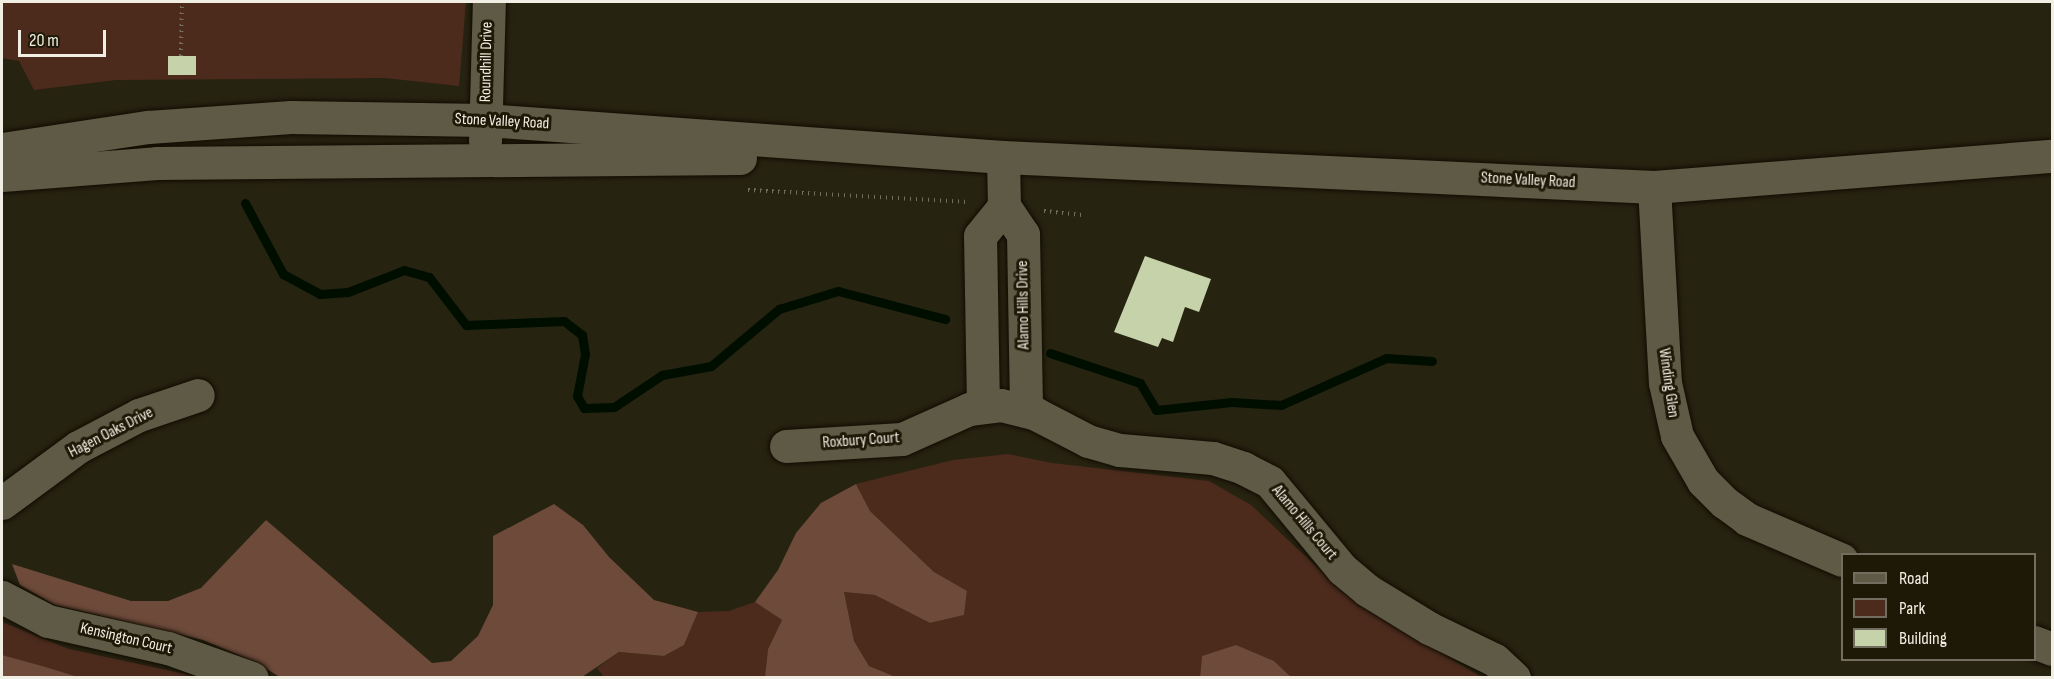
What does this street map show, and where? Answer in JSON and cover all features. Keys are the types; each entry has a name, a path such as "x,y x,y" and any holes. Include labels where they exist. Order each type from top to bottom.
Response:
{"street":[{"name":"Roundhill Drive","path":"484,159 489,2"},
{"name":"Stone Valley Road","path":"2,149 148,127 291,117 486,120 1003,157 1654,187 2052,156"},
{"name":"Stone Valley Road","path":"2,175 157,163 1003,157"},
{"path":"1003,157 1004,206 980,236 1004,407"},
{"name":"Winding Glen","path":"1654,187 1665,383 1677,436 1703,480 1724,502 1747,519 1841,560"},
{"name":"Alamo Hills Drive","path":"1004,206 1023,234 1004,407"},
{"name":"Hagen Oaks Drive","path":"2,503 78,447 139,415 198,395"},
{"name":"Roxbury Court","path":"786,446 902,440 969,409 1004,407"},
{"name":"Alamo Hills Court","path":"1004,407 1088,441 1109,447 1213,458 1244,468 1270,482 1342,569 1367,590 1429,628 1496,660 1514,678"},
{"name":"Kensington Court","path":"2,597 48,621 168,648 252,678"},
{"path":"2036,643 2052,649"}],"path":[{"path":"182,2 182,56"},
{"path":"742,190 951,200 1082,215"}],"green space":[{"path":"2,2 466,2 459,86 385,78 116,80 34,90 19,61 2,58"},
{"path":"1008,454 1052,463 1209,481 1251,505 1337,586 1377,616 1482,677 1291,677 1274,661 1202,656 1200,677 896,677 869,666 854,641 844,592 875,595 930,623 964,615 967,592 934,572 870,511 856,484 953,460"},
{"path":"755,602 782,620 768,649 765,677 604,677 597,668 619,652 664,656 684,645 698,612 729,611"},
{"path":"2,622 69,649 199,677 77,677 2,655"}],"shaded area":[{"path":"856,484 870,511 934,572 967,591 964,615 930,623 875,595 844,592 854,641 869,666 896,677 765,677 768,649 782,620 755,602 778,570 796,533 821,503"},
{"path":"554,504 583,525 609,557 654,600 698,612 684,645 664,656 619,652 582,677 280,677 253,661 203,640 55,605 20,585 12,564 131,601 168,601 201,588 266,520 432,663 451,661 478,636 493,605 493,536"},
{"path":"1236,645 1274,661 1291,677 1200,677 1202,656"},
{"path":"2,655 42,666 78,677 2,677"}],"building":[{"path":"168,56 196,56 196,75 168,75"},
{"path":"1145,256 1211,279 1199,312 1185,307 1173,342 1162,338 1158,347 1114,332"}],"waterway":[{"path":"245,203 283,274 320,294 348,292 404,270 429,277 466,325 564,321 582,335 585,354 577,396 584,408 614,407 662,375 711,366 779,309 838,291 945,319"},
{"path":"1050,353 1140,383 1156,410 1232,402 1281,405 1386,358 1432,361"}]}
